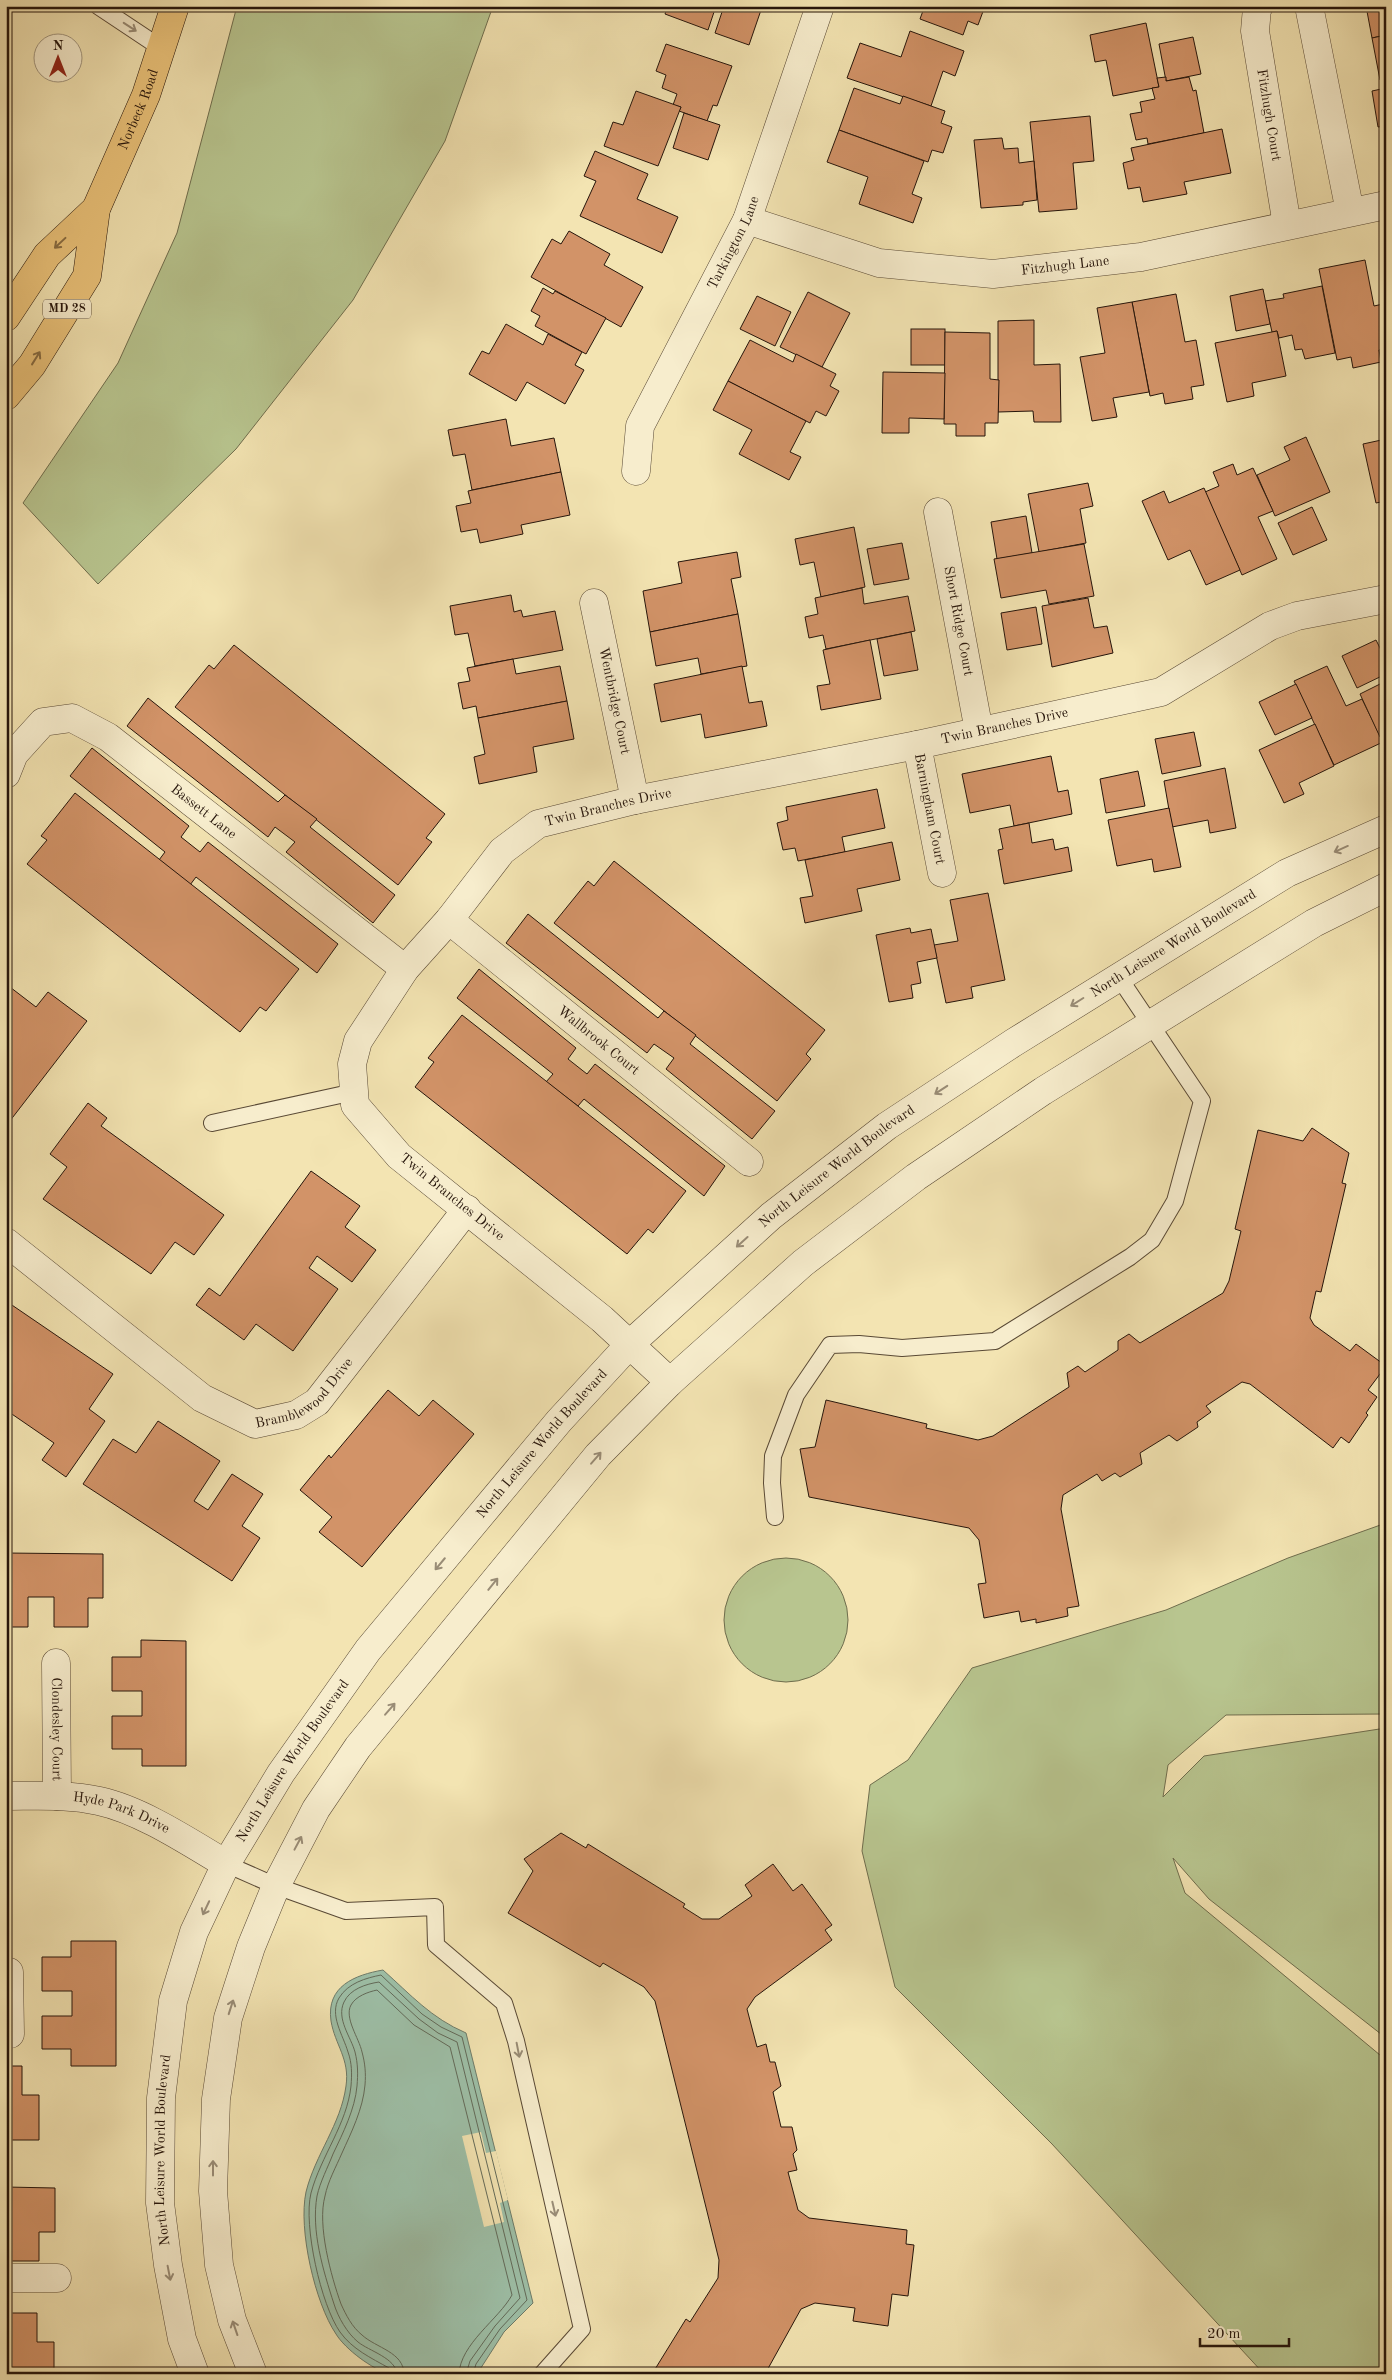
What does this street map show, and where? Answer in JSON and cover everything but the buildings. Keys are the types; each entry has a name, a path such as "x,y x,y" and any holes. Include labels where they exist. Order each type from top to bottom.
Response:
{"main road":[{"name":"Norbeck Road","path":"6,396 32,365 87,276 96,210 146,95 175,6"},
{"name":"Norbeck Road","path":"6,317 47,255 96,210"}],"street":[{"name":"Tarkington Lane","path":"636,471 640,426 747,220 820,6"},
{"name":"Fitzhugh Court","path":"1259,6 1257,8 1255,31 1287,225"},
{"path":"1309,6 1350,212"},
{"name":"Fitzhugh Lane","path":"747,220 879,263 994,274 1141,258 1386,205"},
{"name":"Short Ridge Court","path":"938,512 979,731"},
{"name":"Twin Branches Drive","path":"670,1382 630,1344 467,1209 399,1156 355,1106 352,1064 358,1041 405,969 449,920 502,850 538,824 635,800 917,745 1161,692 1270,626 1297,616 1386,598"},
{"name":"Wentbridge Court","path":"594,603 635,800"},
{"name":"Bassett Lane","path":"6,774 14,754 43,722 72,718 108,737 405,969"},
{"name":"Barningham Court","path":"917,745 942,873"},
{"name":"North Leisure World Boulevard","path":"195,2374 182,2339 168,2265 160,2203 161,2098 173,2001 194,1932 226,1864 281,1773 368,1650 559,1421 630,1344 771,1216 887,1126 1118,976 1287,873 1386,829"},
{"path":"253,2374 232,2320 219,2265 213,2191 216,2108 228,2018 251,1947 276,1886 316,1809 358,1747 598,1455 670,1382 803,1263 916,1177 1043,1091 1314,923 1386,887"},
{"name":"Wallbrook Court","path":"449,920 749,1162"},
{"name":"Bramblewood Drive","path":"6,1242 202,1398 255,1424 296,1415 317,1402 467,1209"},
{"name":"Clondesley Court","path":"56,1663 58,1796"},
{"name":"Hyde Park Drive","path":"6,1796 58,1796 100,1801 138,1815 226,1864"},
{"path":"6,1972 9,1972 10,2034 6,2034"},
{"path":"6,2278 58,2278"}],"lane":[{"path":"98,6 161,48"},
{"path":"775,1517 772,1483 773,1456 796,1394 830,1345 859,1344 902,1348 995,1341 1124,1261 1152,1240 1175,1202 1202,1102 1118,976"},
{"path":"212,1123 354,1092"},
{"path":"226,1864 276,1886 346,1911 435,1907 436,1945 504,2004 516,2041 582,2329 542,2374"}],"shaded area":[{"path":"237,6 493,6 445,141 353,300 236,449 98,584 23,503 118,363 177,233"},
{"path":"1386,1523 1386,1714 1226,1715 1168,1765 1163,1797 1204,1756 1386,1728 1386,2038 1209,1899 1173,1858 1185,1893 1386,2060 1386,2374 1264,2374 1052,2144 895,1987 862,1851 870,1785 908,1760 972,1668 1166,1610 1288,1558"},
{"path":"786,1558 810,1562 830,1576 844,1596 848,1620 844,1644 830,1664 810,1678 786,1682 762,1678 742,1664 728,1644 724,1620 728,1596 742,1576 762,1562"}],"water":[{"path":"383,1970 432,2013 466,2033 533,2303 504,2332 477,2374 393,2375 368,2364 340,2340 328,2321 310,2265 304,2225 306,2192 315,2165 339,2113 347,2076 344,2060 331,2021 333,1999 345,1984 353,1979"}],"pier":[{"path":"481,2132 486,2153 496,2151 508,2200 500,2203 504,2222 484,2227 462,2136"}]}
